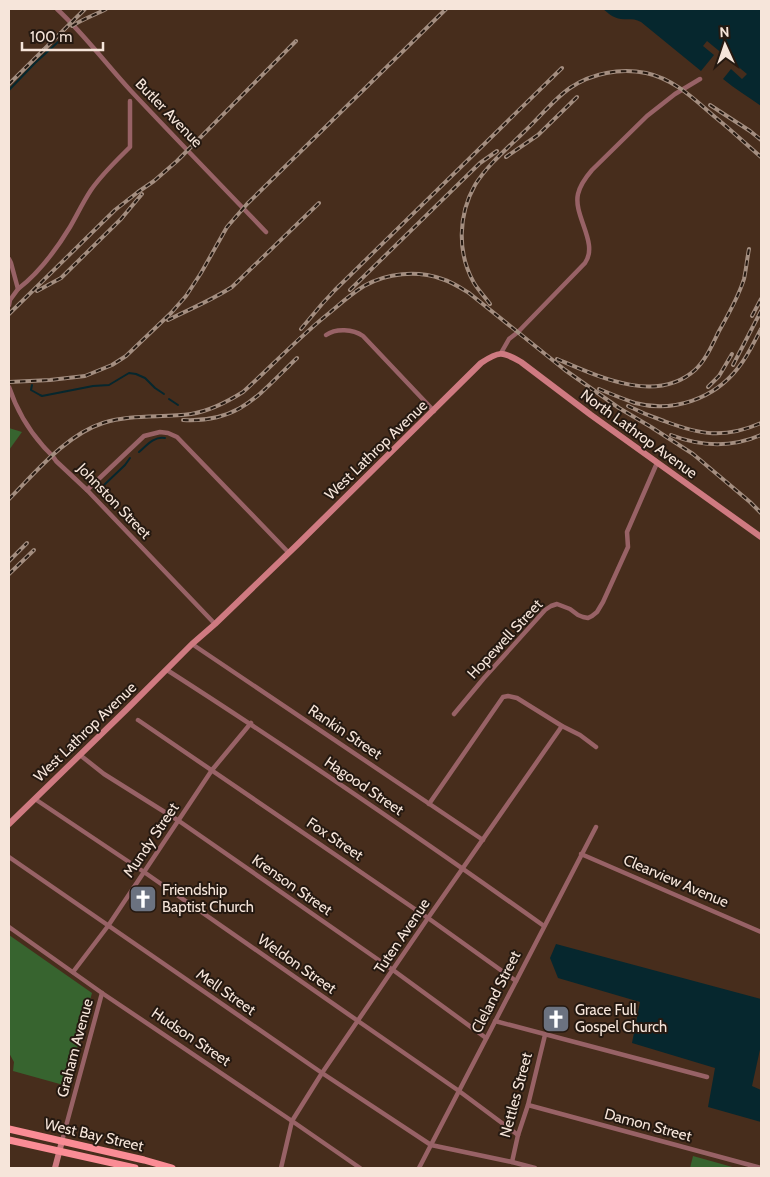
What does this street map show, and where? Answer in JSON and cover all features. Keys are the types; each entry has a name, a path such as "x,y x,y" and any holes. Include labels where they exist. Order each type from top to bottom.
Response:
{"main road":[{"name":"West Bay Street","path":"9,1129 172,1168"},
{"name":"West Bay Street","path":"9,1140 135,1168"}],"street":[{"name":"Butler Avenue","path":"57,9 79,30 87,42 130,90 266,232"},
{"name":"West Lathrop Avenue","path":"9,824 192,644 299,543 481,363 501,353 509,339 585,263 589,252 588,243 577,200 578,192 586,178 647,116 675,94 700,79"},
{"path":"9,305 10,300 18,289 44,264 102,176 130,147 130,101"},
{"path":"9,259 18,289"},
{"path":"326,335 334,331 353,331 363,336 434,411"},
{"name":"North Lathrop Avenue","path":"501,353 521,362 591,415 761,537"},
{"name":"Johnston Street","path":"9,386 20,416 42,445 214,624"},
{"path":"87,490 144,436 152,433 168,433 177,437 288,552"},
{"name":"Hopewell Street","path":"454,714 545,610 557,604 588,618 597,612 628,547 627,532 657,463"},
{"name":"Rankin Street","path":"192,644 483,840"},
{"name":"Hagood Street","path":"167,670 251,723 544,926"},
{"path":"430,804 503,696 518,698 596,747"},
{"name":"Fox Street","path":"138,720 428,918 516,981"},
{"name":"Mundy Street","path":"73,972 108,926 212,770 251,723"},
{"name":"Tuten Avenue","path":"281,1168 292,1121 322,1073 562,726"},
{"name":"Krenson Street","path":"80,755 104,774 179,821 393,970 486,1038"},
{"name":"Weldon Street","path":"35,798 459,1091 518,1135"},
{"name":"Cleland Street","path":"419,1168 596,827"},
{"name":"Clearview Avenue","path":"581,854 761,932"},
{"name":"Mell Street","path":"9,856 322,1073 431,1145"},
{"name":"Hudson Street","path":"9,927 102,993 360,1168"},
{"name":"Graham Avenue","path":"55,1168 102,993"},
{"path":"495,1021 706,1077"},
{"name":"Nettles Street","path":"512,1162 545,1035"},
{"name":"Damon Street","path":"528,1105 761,1168"},
{"path":"431,1145 535,1168"}],"green space":[{"path":"9,428 22,432 9,450"},
{"path":"9,935 92,993 67,1086 13,1071 14,1062 9,1053"},
{"path":"693,1156 736,1168 690,1168"}],"water":[{"path":"603,9 761,9 761,106 723,79 731,69 742,79 747,74 707,41 703,46 714,55 701,71 641,22 616,18"},
{"path":"556,944 761,999 761,1045 752,1086 761,1090 761,1122 708,1107 715,1068 632,1043 640,1002 558,978 550,958"}],"waterway":[{"path":"9,90 58,42"},
{"path":"32,385 31,390 42,396 93,386 109,385 129,373 145,378 164,394"},
{"path":"169,399 178,405"},
{"path":"139,452 157,438 165,438"},
{"path":"103,486 130,458"}],"railway":[{"path":"9,84 85,9"},
{"path":"72,26 106,9"},
{"path":"9,382 85,376 112,365 126,356 186,296 227,227 247,204 446,9"},
{"path":"9,314 115,210 177,161 296,41"},
{"path":"301,329 335,290 562,68"},
{"path":"490,304 474,283 468,271 462,247 463,221 469,197 480,177 492,163 558,97 579,83 597,75 626,71 646,73 666,80 691,97 761,157"},
{"path":"506,157 538,135 577,97"},
{"path":"710,105 761,140"},
{"path":"350,290 480,163 497,151"},
{"path":"37,291 61,278 121,219 142,194"},
{"path":"168,320 232,287 319,203"},
{"path":"557,359 590,373 626,384 663,385 680,380 695,370 706,357 733,306 745,276 749,249"},
{"path":"9,499 52,455 76,436 103,423 114,420 191,414 225,403 243,392 306,333 359,289 382,278 402,274 422,274 453,283 469,293 565,370 619,408 693,454 761,513"},
{"path":"752,316 761,299"},
{"path":"733,365 761,311"},
{"path":"599,389 635,403 649,406 664,406 692,401 717,388 728,379 745,359 761,329"},
{"path":"708,387 719,376 732,354"},
{"path":"183,420 203,420 220,417 247,404 297,358"},
{"path":"628,406 660,419 701,432 724,433 761,423"},
{"path":"671,435 705,444 728,444 761,435"},
{"path":"9,561 27,543"},
{"path":"9,574 34,550"}],"place":[{"name":"Friendship Baptist Church","path":"143,899"},
{"name":"Grace Full Gospel Church","path":"556,1019"}]}
